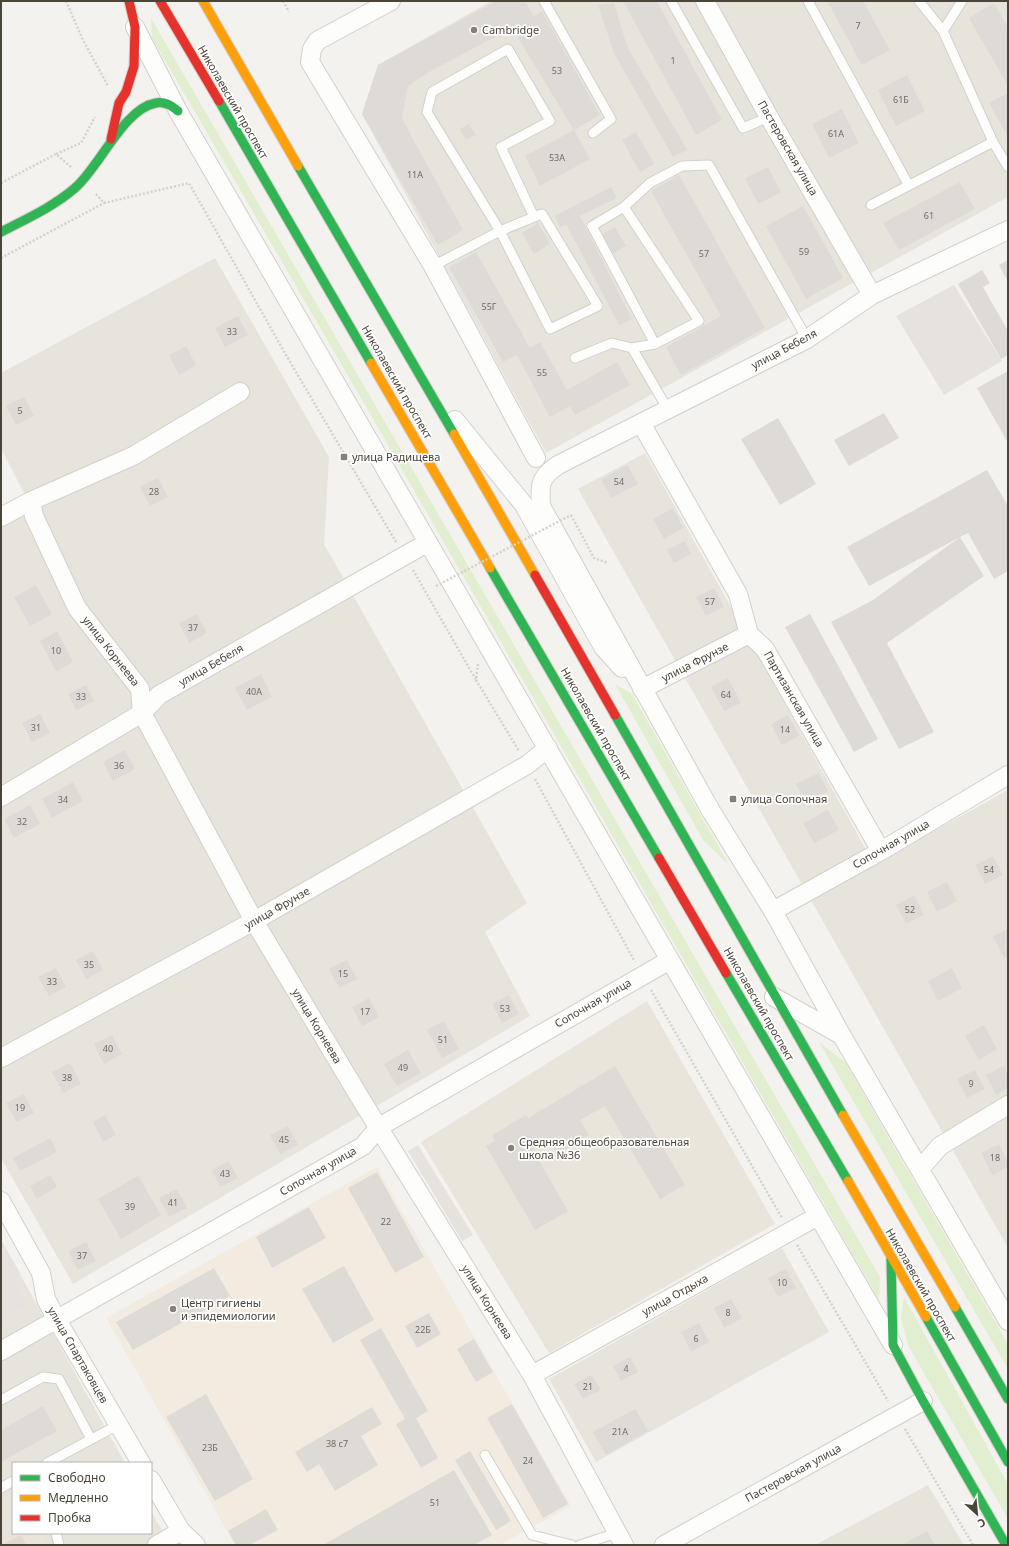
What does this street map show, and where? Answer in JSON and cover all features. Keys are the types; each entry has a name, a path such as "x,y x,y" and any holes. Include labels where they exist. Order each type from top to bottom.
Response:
{"main road":[{"path":"110,142 119,103 126,92 134,66 134,27 129,1"},
{"name":"Николаевский проспект","path":"160,1 891,1256 1008,1462"},
{"name":"Николаевский проспект","path":"203,1 423,382 484,484 774,997 1008,1399"},
{"path":"1,232 55,202 84,180 110,142 140,110 155,103 168,104 178,112"},
{"path":"891,1256 893,1345 923,1401 1006,1545"}],"street":[{"path":"391,1 317,41 312,49 310,62 433,266 536,458"},
{"name":"Пастеровская улица","path":"705,1 769,117 872,295"},
{"path":"134,27 178,112 893,1345"},
{"name":"улица Бебеля","path":"642,689 541,506 540,487 543,477 558,465 641,423 667,408 807,339 872,295 1008,230"},
{"path":"423,382 524,505 603,647 642,689 711,811 773,910 842,1036 1008,1321"},
{"path":"1,517 31,501 132,456 240,392"},
{"path":"641,423 738,594 749,634"},
{"name":"улица Корнеева","path":"31,501 34,516 77,608 140,689 142,713 254,921 532,1375 621,1539"},
{"name":"улица Бебеля","path":"1,797 142,713 159,695 427,543"},
{"name":"улица Фрунзе","path":"642,689 749,634"},
{"name":"Партизанская улица","path":"749,634 765,649 881,851"},
{"name":"улица Фрунзе","path":"1,1058 254,921 527,765 548,748"},
{"name":"Сопочная улица","path":"773,910 881,851 1008,775"},
{"name":"Сопочная улица","path":"1,1350 57,1320 362,1146 379,1127 670,960"},
{"path":"774,997 842,1036"},
{"path":"920,1169 940,1146 1008,1105"},
{"name":"улица Спартаковцев","path":"1,1201 42,1274 46,1299 57,1320 140,1462"},
{"name":"улица Отдыха","path":"532,1375 818,1216"},
{"name":"Пастеровская улица","path":"664,1545 923,1401"},
{"path":"152,1482 181,1531 196,1545"},
{"path":"157,1545 181,1531"}],"lane":[{"path":"544,1 611,119 593,133"},
{"path":"671,1 743,128 769,117"},
{"path":"808,1 908,184"},
{"path":"920,1 923,8 944,31 993,142 1008,167"},
{"path":"944,31 962,1"},
{"path":"433,266 500,231 542,214 598,306 550,329 500,231 427,112 432,92 508,49 550,121 501,147 534,217"},
{"path":"871,205 908,184 993,142"},
{"path":"655,344 592,226 624,207 650,183 682,166 709,165 807,339"},
{"path":"575,358 612,343 632,348 655,344 698,321 624,207"},
{"path":"632,348 667,408"},
{"path":"1,1400 43,1376 59,1379 91,1439"},
{"path":"49,1462 118,1424"},
{"path":"485,1455 532,1534 572,1545"},
{"path":"1,1488 12,1482"},
{"path":"56,1534 60,1545"},
{"path":"580,1545 621,1539"}],"path":[{"path":"66,1 82,38 110,90"},
{"path":"283,1 289,12"},
{"path":"1,183 56,154 81,143 99,110"},
{"path":"56,154 84,180 104,203"},
{"path":"1,258 104,203 189,183 286,355 397,544"},
{"path":"436,586 571,515 594,558 608,564"},
{"path":"412,569 520,753"},
{"path":"476,680 478,664"},
{"path":"533,775 636,964"},
{"path":"649,986 785,1223"},
{"path":"794,1240 888,1402"},
{"path":"904,1427 973,1545"}],"shaded area":[{"path":"491,1 1008,1 1008,197 546,453 362,114 378,65"},
{"path":"215,258 329,457 324,544 527,903 485,932 530,1016 73,1284 1,1158 1,523 31,507 1,448 1,373"},
{"path":"954,285 1002,361 944,395 896,316"},
{"path":"645,453 874,864 1008,790 1008,1248 578,489"},
{"path":"647,1001 775,1224 549,1353 421,1142"},
{"path":"418,1145 473,1235 462,1241 408,1151"},
{"path":"377,1167 571,1506 500,1545 235,1545 106,1318"},
{"path":"1,1240 124,1462 12,1462 12,1534 152,1534 152,1513 170,1545 1,1545"},
{"path":"1,1240 20,1273 14,1283 26,1305 1,1320"},
{"path":"782,1248 829,1332 596,1462 549,1379"},
{"path":"928,1485 964,1545 815,1545"},
{"path":"16,1534 42,1534 47,1545 1,1545 1,1542"}],"green space":[{"path":"151,18 880,1277 879,1300 362,400 152,38"},
{"path":"615,684 632,694 729,865 703,840"},
{"path":"819,1042 845,1062 1008,1344 1008,1369"},
{"path":"904,1297 1008,1484 1008,1519 909,1347 901,1318"}],"building":[{"path":"496,1 525,1 534,16 542,11 600,115 574,130 512,28 429,72 408,86 402,119 463,230 438,245 362,114 378,65"},
{"path":"623,1 657,1 722,120 696,135"},
{"path":"827,1 863,1 890,50 862,65"},
{"path":"614,3 627,46 687,150 673,157 614,53 598,5"},
{"path":"994,3 1008,27 1008,86 969,18"},
{"path":"907,75 925,111 896,126 878,90"},
{"path":"1008,93 1008,137 989,103"},
{"path":"842,109 859,143 829,158 812,124"},
{"path":"469,124 476,135 466,140 460,129"},
{"path":"574,130 590,159 540,186 525,156"},
{"path":"636,132 654,164 640,172 622,140"},
{"path":"768,167 781,192 758,204 745,178"},
{"path":"679,175 765,328 681,375 666,347 721,316 651,191"},
{"path":"960,182 975,209 899,250 883,223"},
{"path":"611,187 617,198 580,216 632,319 619,325 566,224 560,227 555,216"},
{"path":"803,206 843,278 806,299 766,226"},
{"path":"538,223 550,244 534,254 522,233"},
{"path":"615,227 626,246 612,254 601,235"},
{"path":"476,252 530,348 540,342 567,390 617,362 630,385 575,415 570,406 550,417 517,355 503,362 449,267"},
{"path":"1008,260 1008,282 999,265"},
{"path":"982,270 990,283 983,287 1008,331 1008,355 1001,359 958,284"},
{"path":"238,316 248,335 225,347 215,328"},
{"path":"186,346 196,365 179,375 169,355"},
{"path":"1008,371 1008,443 977,388"},
{"path":"24,397 34,416 16,425 6,406"},
{"path":"884,413 899,438 849,466 834,440"},
{"path":"778,418 816,484 780,505 741,439"},
{"path":"627,465 638,484 611,498 601,479"},
{"path":"987,470 1008,506 1008,571 994,579 968,533 869,586 847,547"},
{"path":"158,478 168,497 150,506 140,487"},
{"path":"673,508 683,528 664,539 653,519"},
{"path":"960,537 984,576 887,643 934,732 899,749 831,622 873,600"},
{"path":"685,541 691,554 674,563 667,550"},
{"path":"36,585 52,614 30,626 14,597"},
{"path":"714,588 724,607 706,616 696,597"},
{"path":"197,614 207,633 189,643 179,623"},
{"path":"810,614 878,739 854,752 785,627"},
{"path":"57,631 73,662 56,671 40,641"},
{"path":"261,674 272,697 247,710 235,688"},
{"path":"728,678 741,703 724,711 711,687"},
{"path":"86,685 94,701 76,710 68,694"},
{"path":"40,714 50,733 32,742 22,723"},
{"path":"788,715 799,736 782,745 771,724"},
{"path":"125,750 135,769 113,781 103,762"},
{"path":"819,773 828,791 805,802 796,784"},
{"path":"73,782 83,801 52,818 42,799"},
{"path":"30,805 40,824 14,838 4,819"},
{"path":"828,810 839,830 814,843 803,823"},
{"path":"993,856 1003,875 985,884 975,865"},
{"path":"947,882 957,901 937,912 927,892"},
{"path":"914,895 924,915 906,924 896,905"},
{"path":"1008,929 1008,957 1005,959 993,936"},
{"path":"93,951 103,970 86,979 76,960"},
{"path":"347,960 357,979 339,988 329,969"},
{"path":"56,968 66,987 49,996 38,977"},
{"path":"952,968 962,988 938,1001 928,981"},
{"path":"509,995 519,1014 502,1023 492,1004"},
{"path":"369,998 379,1017 362,1026 352,1007"},
{"path":"444,1021 459,1049 442,1058 427,1030"},
{"path":"984,1025 997,1049 979,1060 965,1036"},
{"path":"112,1035 122,1054 104,1064 94,1044"},
{"path":"408,1050 421,1073 397,1086 384,1064"},
{"path":"70,1063 81,1084 63,1093 52,1072"},
{"name":"Средняя общеобразовательная школа №36","path":"615,1066 685,1185 660,1199 605,1106 580,1120 589,1135 557,1154 548,1140 533,1150 568,1211 535,1230 486,1146 495,1141 492,1135 526,1115 528,1118"},
{"path":"1004,1066 1008,1075 1008,1088 996,1095 986,1075"},
{"path":"975,1070 985,1089 967,1098 957,1079"},
{"path":"24,1094 34,1113 17,1122 6,1103"},
{"path":"105,1115 116,1135 103,1142 93,1122"},
{"path":"288,1126 298,1145 280,1154 270,1135"},
{"path":"50,1138 57,1152 20,1171 13,1158"},
{"path":"999,1144 1008,1162 1008,1167 992,1175 981,1153"},
{"path":"229,1161 238,1178 220,1187 212,1170"},
{"path":"377,1172 424,1257 395,1273 348,1188"},
{"path":"50,1175 57,1187 37,1199 30,1186"},
{"path":"138,1176 161,1215 121,1239 98,1199"},
{"path":"177,1189 187,1208 169,1217 159,1198"},
{"path":"309,1207 326,1238 272,1268 256,1237"},
{"path":"86,1242 96,1261 78,1270 68,1251"},
{"path":"344,1266 374,1320 333,1343 302,1289"},
{"name":"Центр гигиены и эпидемиологии","path":"214,1268 230,1296 133,1350 116,1322"},
{"path":"786,1269 796,1288 778,1297 768,1278"},
{"path":"731,1299 742,1318 724,1328 714,1308"},
{"path":"429,1313 441,1334 417,1348 405,1326"},
{"path":"699,1323 709,1342 691,1352 681,1332"},
{"path":"381,1328 428,1411 416,1418 438,1458 421,1468 396,1424 405,1419 360,1340"},
{"path":"474,1339 493,1372 476,1382 457,1349"},
{"path":"630,1357 638,1372 621,1381 613,1366"},
{"path":"592,1375 601,1390 583,1399 574,1384"},
{"path":"206,1394 253,1479 215,1501 166,1417"},
{"path":"512,1404 568,1504 543,1518 487,1418"},
{"path":"43,1406 57,1431 1,1462 1,1430"},
{"path":"372,1407 382,1424 361,1436 378,1465 335,1491 319,1464 307,1472 295,1452"},
{"path":"635,1409 648,1431 606,1455 593,1432"},
{"path":"470,1451 511,1521 496,1530 455,1460"},
{"path":"454,1470 492,1535 474,1545 323,1545"},
{"path":"266,1509 278,1530 249,1545 236,1545 228,1531"},
{"path":"927,1531 935,1545 901,1545"},
{"path":"21,1535 26,1545 1,1545"}],"traffic: fast":[{"path":"219,101 371,363"},
{"path":"1,232 49,207 67,195 84,179 123,127 144,107 156,103 165,103 178,111"},
{"path":"298,166 454,434"},
{"path":"490,568 659,858"},
{"path":"615,715 843,1115"},
{"path":"726,973 848,1181"},
{"path":"891,1259 893,1345 923,1401 1006,1545"},
{"path":"955,1307 1008,1399"},
{"path":"926,1317 1008,1462"}],"traffic: slow":[{"path":"203,1 298,166"},
{"path":"371,363 490,568"},
{"path":"454,434 535,575"},
{"path":"843,1115 955,1307"},
{"path":"848,1181 926,1317"}],"traffic: jam":[{"path":"111,139 119,103 126,92 134,66 135,27 129,1"},
{"path":"160,1 219,101"},
{"path":"535,575 615,715"},
{"path":"659,858 726,973"}],"place":[{"name":"Cambridge","path":"474,30"},
{"name":"улица Радищева","path":"344,457"},
{"name":"улица Сопочная","path":"733,799"},
{"name":"Средняя общеобразовательная школа №36","path":"511,1148"},
{"name":"Центр гигиены и эпидемиологии","path":"173,1309"}]}
